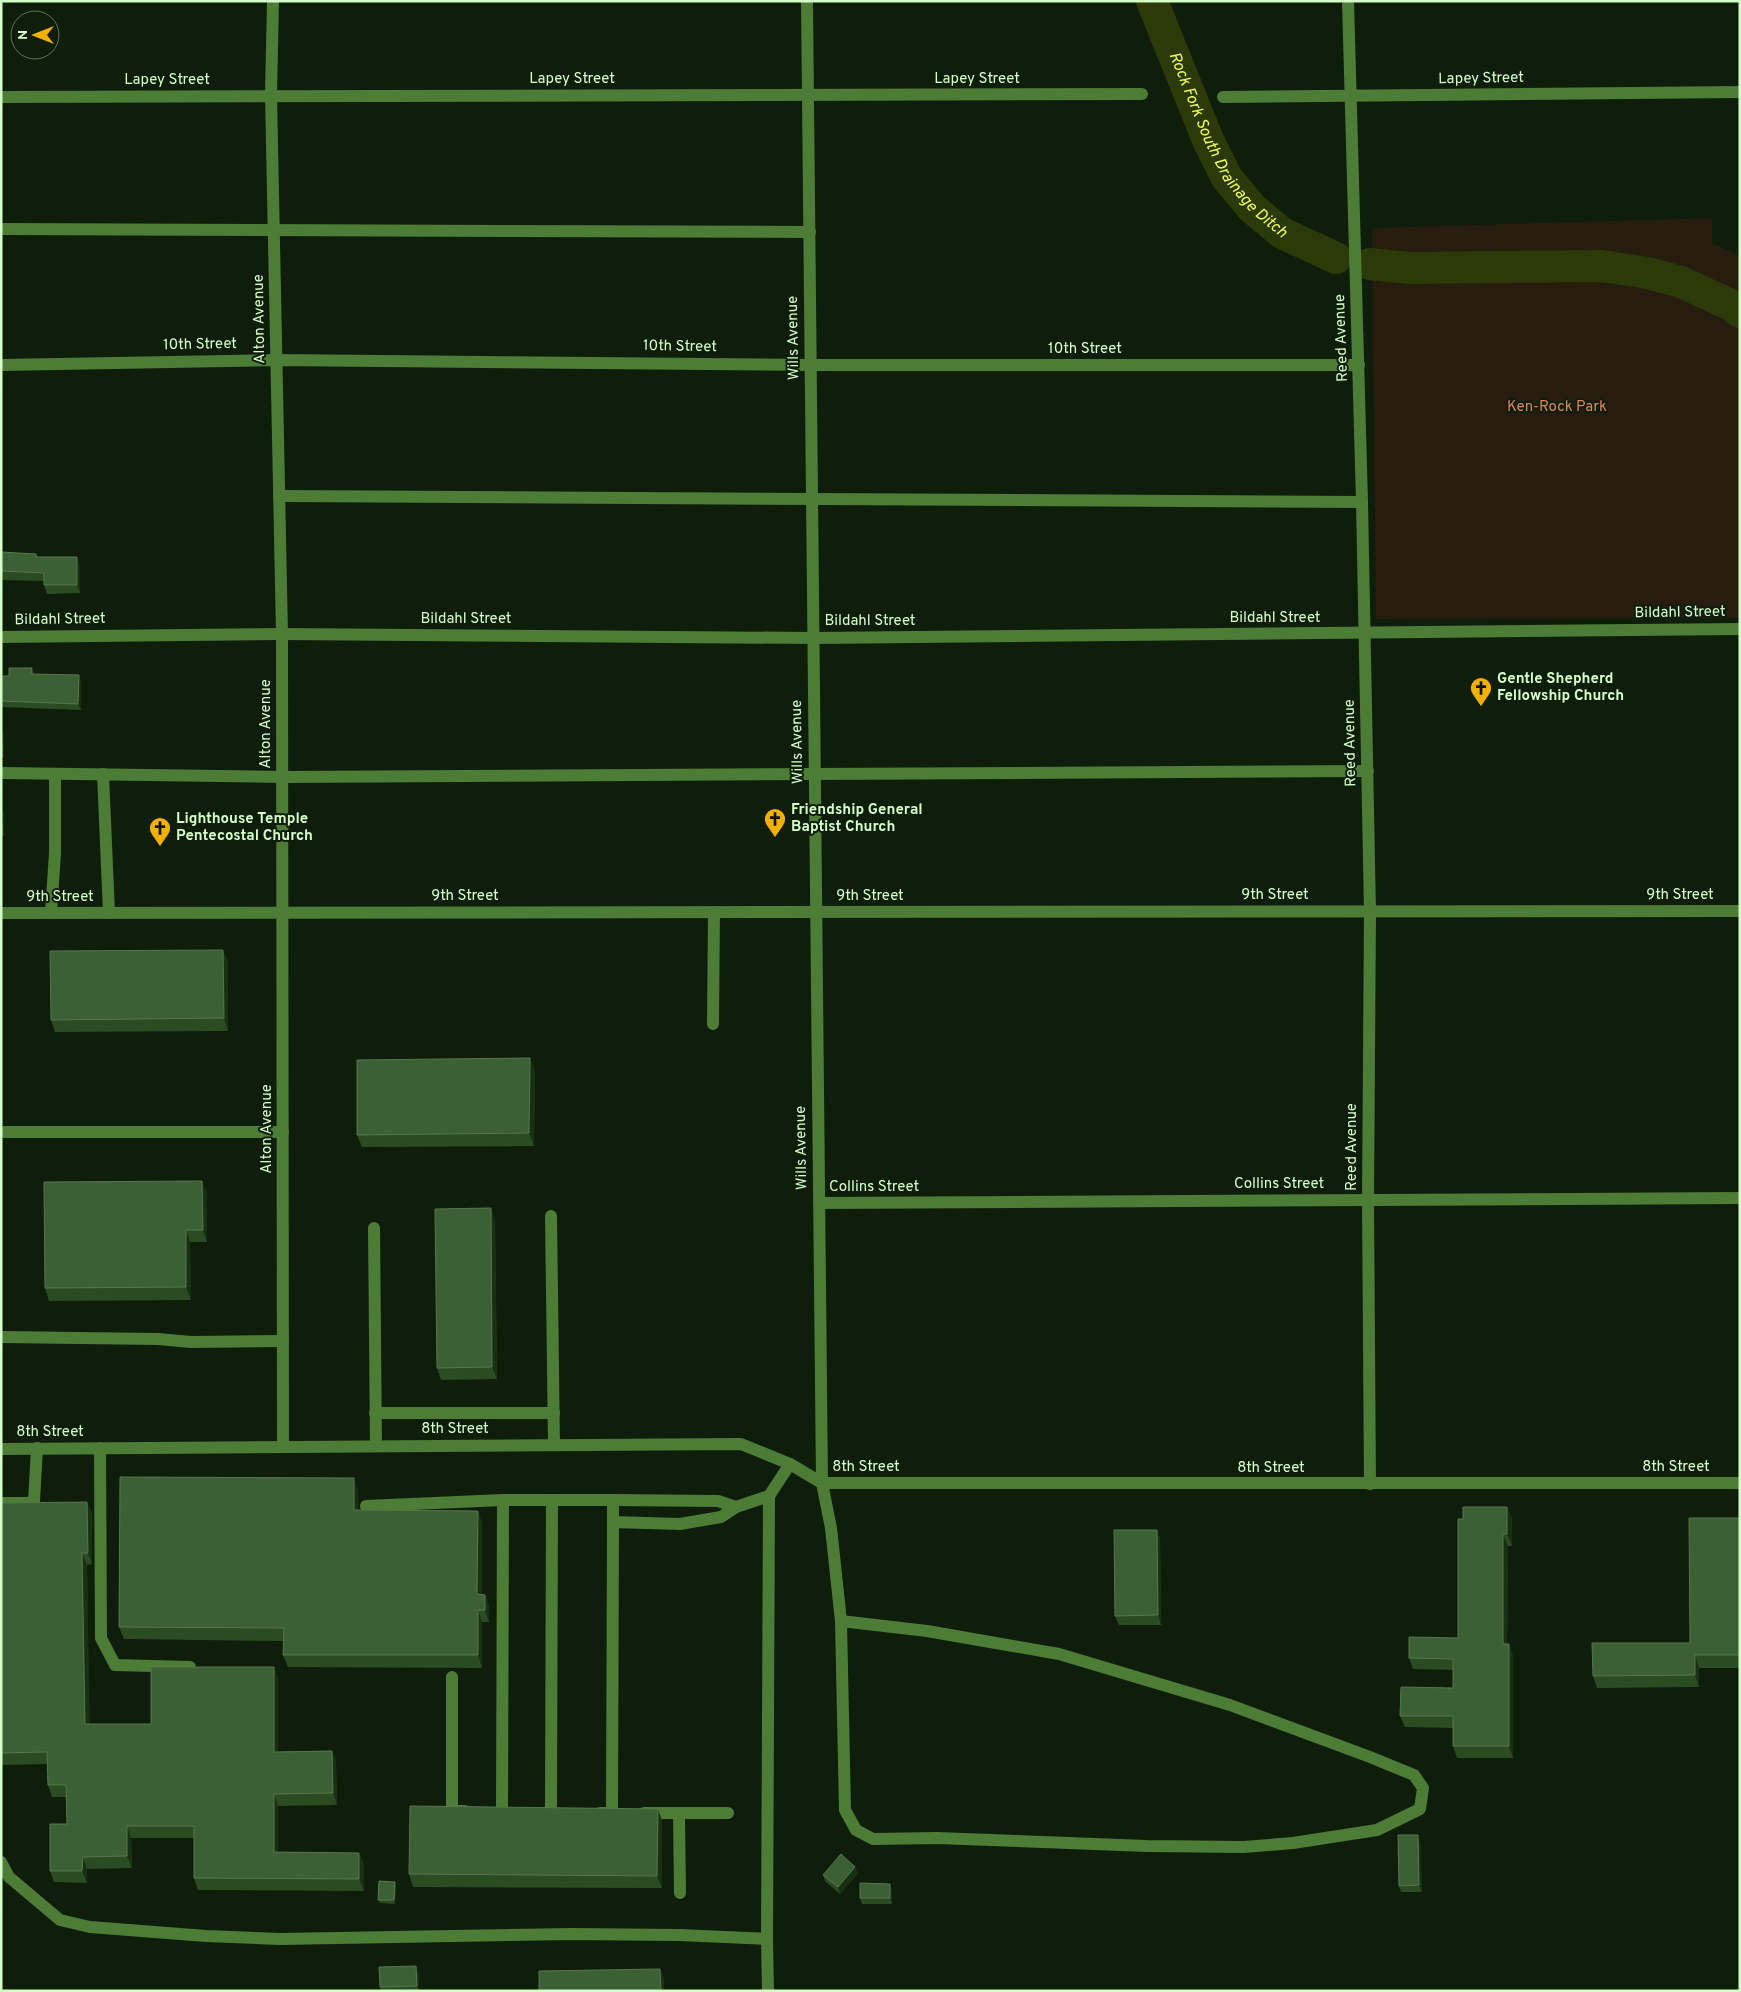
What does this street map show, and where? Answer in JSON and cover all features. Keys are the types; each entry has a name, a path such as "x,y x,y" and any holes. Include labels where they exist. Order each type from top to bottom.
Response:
{"street":[{"name":"Alton Avenue","path":"274,1 271,95 282,634 283,777 283,1446"},
{"name":"Wills Avenue","path":"807,1 822,1484 832,1528 841,1620 845,1810 856,1830 873,1839 937,1838 1147,1846 1244,1847 1293,1843 1377,1830 1420,1809 1423,1788 1414,1775 1230,1705 1059,1654 927,1631 841,1620"},
{"name":"Reed Avenue","path":"1348,1 1359,365 1368,771 1370,912 1368,1200 1370,1484"},
{"name":"Lapey Street","path":"1223,97 1740,92"},
{"name":"Lapey Street","path":"1,97 1142,94"},
{"path":"1,229 810,232"},
{"name":"10th Street","path":"1,365 277,360 811,365 1359,365"},
{"path":"279,496 1362,502"},
{"name":"Bildahl Street","path":"1,636 282,634 814,638 1740,629"},
{"path":"1,773 283,777 1368,771"},
{"path":"51,913 55,853 55,774"},
{"path":"103,774 108,913"},
{"name":"9th Street","path":"1,913 1740,911"},
{"path":"713,1024 714,912"},
{"path":"1,1132 283,1132"},
{"name":"Collins Street","path":"819,1203 1740,1198"},
{"path":"551,1216 554,1445"},
{"path":"374,1228 376,1446"},
{"path":"1,1337 158,1339 191,1342 283,1341"},
{"path":"375,1413 554,1413"},
{"name":"8th Street","path":"1,1448 741,1444 790,1464 822,1484 1740,1484"},
{"path":"1,1504 34,1501 38,1448"},
{"path":"100,1448 101,1638 114,1665 200,1668"},
{"path":"768,1991 769,1496 790,1464"},
{"path":"613,1522 680,1524 720,1517 736,1507 769,1496"},
{"path":"366,1506 503,1500 613,1500 718,1501 736,1507"},
{"path":"452,1677 452,1811 497,1811 503,1500"},
{"path":"551,1812 552,1500"},
{"path":"613,1500 622,1813"},
{"path":"586,1813 728,1813"},
{"path":"680,1814 680,1893"},
{"path":"1,1862 9,1877 60,1920 90,1927 206,1936 280,1939 563,1934 680,1935 767,1939"}],"green space":[{"name":"Ken-Rock Park","path":"1712,218 1712,243 1740,256 1740,618 1376,619 1372,228"}],"building":[{"path":"1,552 36,554 36,557 77,557 77,585 44,585 44,573 1,571"},
{"path":"9,668 32,668 31,674 79,675 78,704 1,701 1,676 9,676"},
{"path":"223,950 224,1018 51,1020 50,951"},
{"path":"530,1058 529,1133 357,1135 357,1060"},
{"path":"202,1181 203,1230 186,1230 186,1287 45,1288 44,1182"},
{"path":"491,1208 492,1367 437,1368 435,1209"},
{"path":"120,1477 354,1478 354,1510 478,1511 477,1594 485,1595 485,1610 478,1610 478,1655 283,1655 284,1628 119,1627"},
{"path":"87,1502 88,1553 82,1553 85,1724 151,1724 151,1667 274,1667 274,1752 332,1751 333,1793 274,1794 274,1852 359,1853 359,1879 194,1878 194,1826 127,1826 127,1856 83,1857 82,1871 50,1871 50,1824 67,1824 66,1785 48,1785 47,1752 1,1753 1,1503"},
{"path":"1463,1507 1507,1507 1507,1534 1503,1534 1503,1644 1509,1644 1509,1746 1453,1746 1453,1716 1400,1716 1401,1687 1453,1688 1453,1659 1409,1658 1409,1637 1458,1638 1458,1519 1463,1519"},
{"path":"1689,1518 1740,1518 1740,1655 1695,1655 1695,1675 1593,1676 1592,1643 1690,1643"},
{"path":"1114,1530 1157,1530 1158,1615 1115,1616"},
{"path":"410,1806 658,1809 657,1876 409,1874"},
{"path":"1398,1835 1418,1835 1419,1885 1399,1886"},
{"path":"841,1854 855,1867 838,1887 823,1875"},
{"path":"379,1881 395,1882 394,1900 378,1900"},
{"path":"860,1883 890,1884 890,1898 860,1898"},
{"path":"416,1966 417,1986 380,1987 379,1967"},
{"path":"660,1969 661,1991 539,1991 539,1971"}],"waterway":[{"name":"Rock Fork South Drainage Ditch","path":"1152,1 1208,140 1227,178 1252,208 1282,233 1336,258"},
{"path":"1370,264 1409,268 1602,266 1648,273 1681,282 1733,306 1740,312"}],"place":[{"name":"Gentle Shepherd Fellowship Church","path":"1481,707"},
{"name":"Friendship General Baptist Church","path":"775,838"},
{"name":"Lighthouse Temple Pentecostal Church","path":"160,847"}]}
